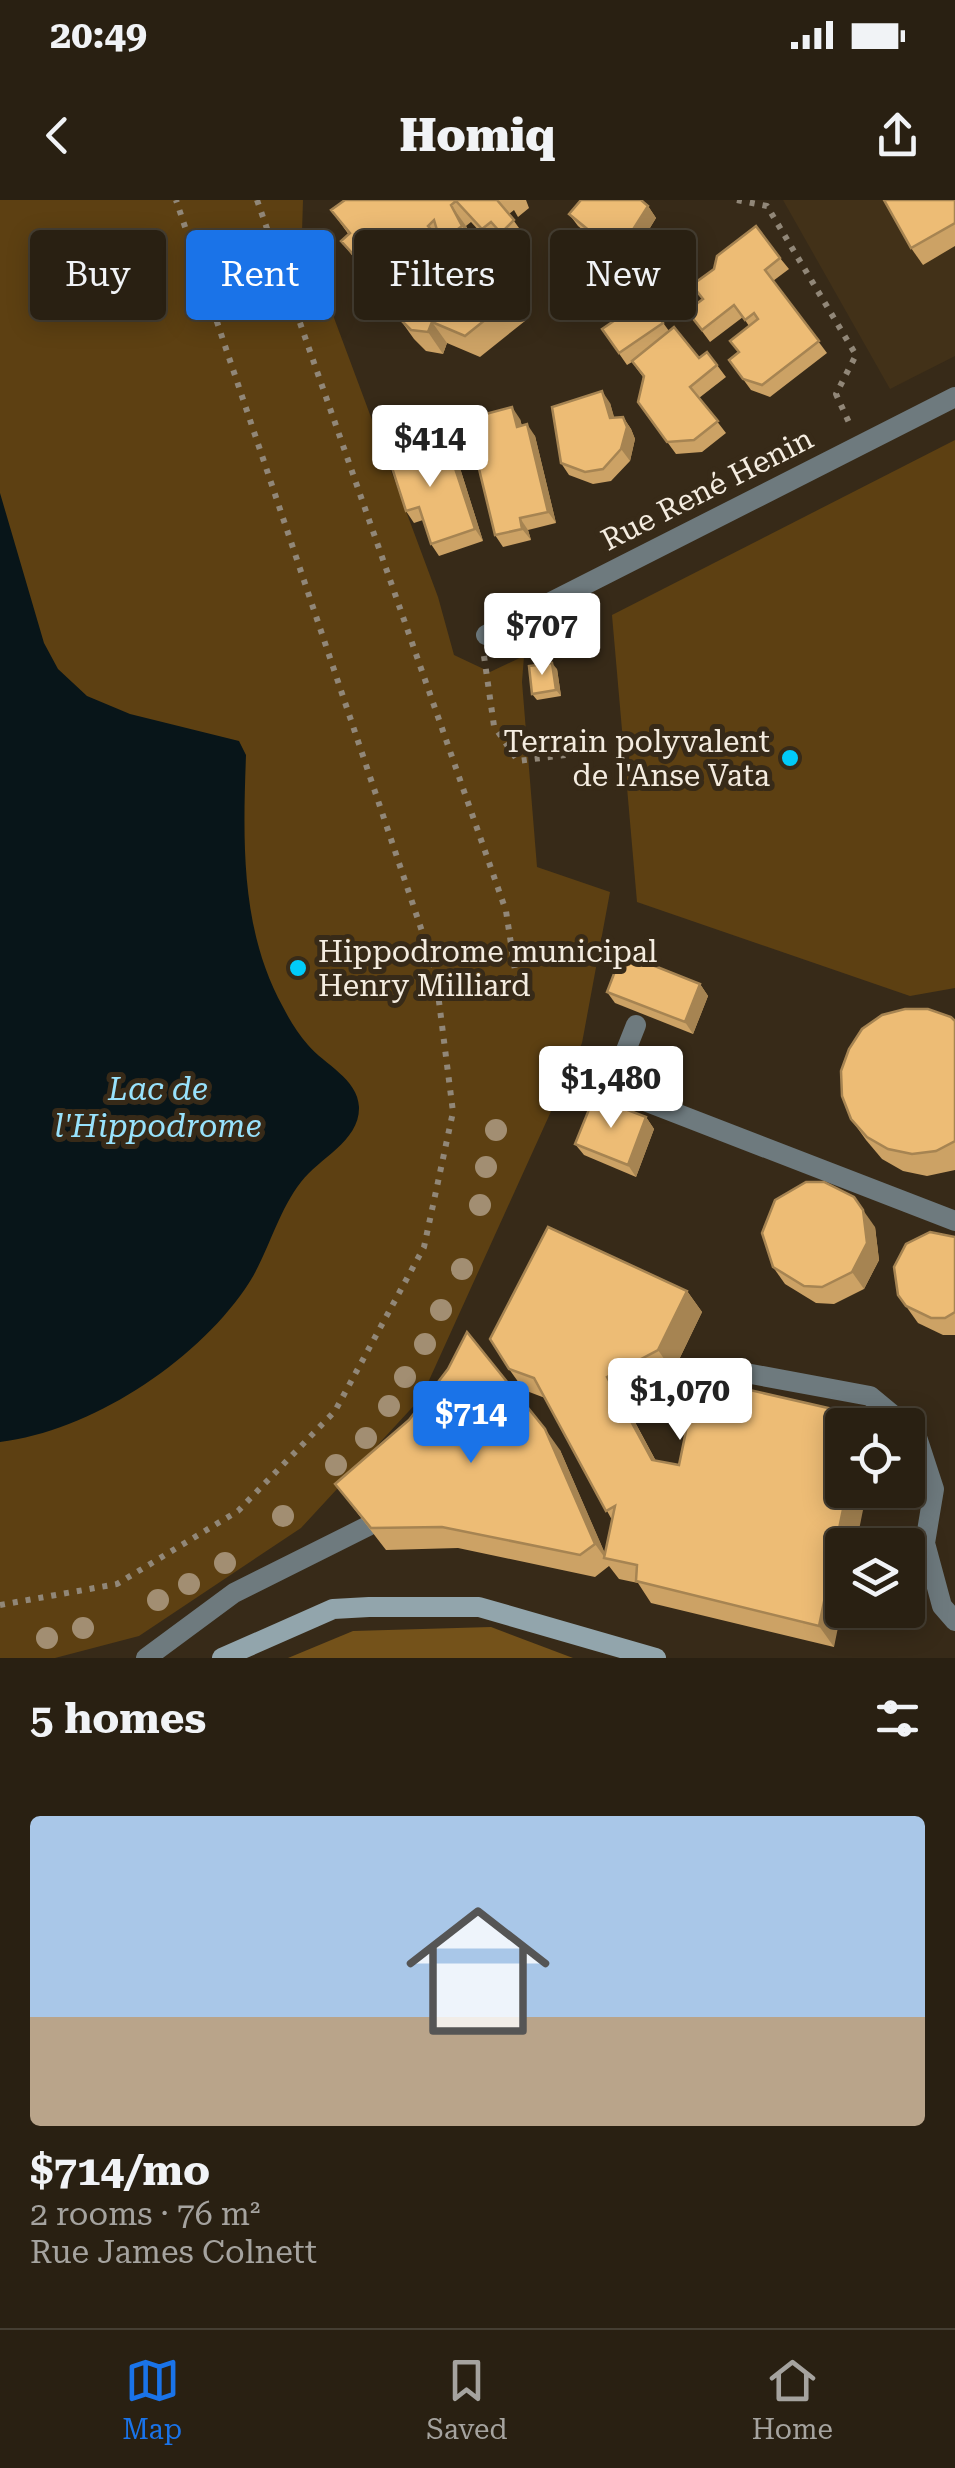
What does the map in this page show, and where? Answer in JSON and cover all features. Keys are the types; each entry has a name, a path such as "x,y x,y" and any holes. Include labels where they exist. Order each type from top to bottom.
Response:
{"main road":[{"path":"222,1658 332,1610 368,1607 479,1607 656,1658"}],"street":[{"name":"Rue René Henin","path":"486,635 955,397"},
{"path":"636,1025 611,1088 955,1221"},
{"path":"676,1407 735,1371 870,1396 884,1408"},
{"path":"925,1462 934,1489 924,1543 942,1606 955,1621"},
{"path":"146,1658 234,1593 368,1526"}],"path":[{"path":"0,1605 118,1584 238,1511 335,1411 424,1247 453,1112 434,970 176,200"},
{"path":"257,200 506,912 518,990"},
{"path":"737,200 766,206 856,356 836,394 860,446"},
{"path":"486,635 482,669 494,726 518,761 581,752"}],"shaded area":[{"name":"Hippodrome municipal Henry Milliard","path":"0,200 303,200 302,230 186,230 186,320 334,318 438,597 454,655 490,672 524,656 522,682 537,867 610,892 582,1043 421,1398 301,1528 139,1636 55,1658 0,1658"},
{"path":"783,200 955,200 955,356 890,389"},
{"name":"Terrain polyvalent de l'Anse Vata","path":"955,440 955,988 910,996 637,902 612,615"},
{"path":"491,1627 573,1658 288,1658 353,1631"}],"water":[{"name":"Lac de l'Hippodrome","path":"0,493 44,643 58,669 87,696 130,714 239,741 246,755 247,884 259,947 269,977 294,1026 304,1041 347,1080 359,1107 353,1130 292,1194 245,1289 197,1343 137,1390 103,1409 69,1424 0,1442"}],"building":[{"path":"345,200 497,200 514,220 504,230 498,230 491,222 482,229 456,201 451,205 462,226 457,230 437,230 434,220 428,226 432,230 354,230 354,254 341,241 350,233 331,210"},
{"path":"581,200 641,200 648,206 633,230 589,230 569,214"},
{"path":"884,200 955,200 955,223 911,248"},
{"path":"756,226 780,258 765,270 819,341 762,385 743,379 729,360 739,352 730,341 758,319 754,313 745,320 734,305 702,330 694,320 696,304 703,299 696,290 696,282 714,269 717,256"},
{"path":"401,320 485,320 465,336 432,322 428,332 411,330"},
{"path":"615,320 663,323 619,353 602,329"},
{"path":"674,327 699,358 707,352 717,365 690,387 718,421 694,440 667,442 638,402 644,376 632,361"},
{"path":"602,391 610,418 623,417 627,427 621,449 603,469 585,472 561,463 552,407"},
{"path":"512,407 517,427 527,424 548,512 520,518 522,529 495,535 472,440 486,436 482,415"},
{"path":"418,435 427,464 451,456 475,529 431,544 419,507 406,511 385,446"},
{"path":"552,663 556,690 532,694 529,666"},
{"path":"622,953 700,984 685,1022 607,992"},
{"path":"928,1009 955,1021 955,1141 936,1151 912,1154 888,1149 867,1137 851,1119 842,1096 841,1071 862,1029 882,1015"},
{"path":"594,1097 646,1117 628,1165 575,1144"},
{"path":"806,1182 824,1182 854,1197 863,1210 867,1243 852,1272 822,1287 804,1286 773,1267 762,1233 775,1200"},
{"path":"548,1227 687,1291 658,1350 607,1377 652,1460 679,1465 697,1378 828,1408 825,1408 825,1508 843,1508 839,1528 825,1528 825,1597 819,1626 636,1581 637,1565 604,1558 615,1506 606,1511 534,1378 509,1369 490,1339"},
{"path":"930,1232 955,1237 955,1312 945,1318 931,1318 906,1306 898,1295 894,1267 906,1244"},
{"path":"467,1332 545,1429 595,1544 580,1555 442,1527 371,1528 335,1484 409,1420 448,1369"}],"place":[{"name":"Terrain polyvalent de l'Anse Vata","path":"790,758"},
{"name":"Hippodrome municipal Henry Milliard","path":"298,968"}]}
